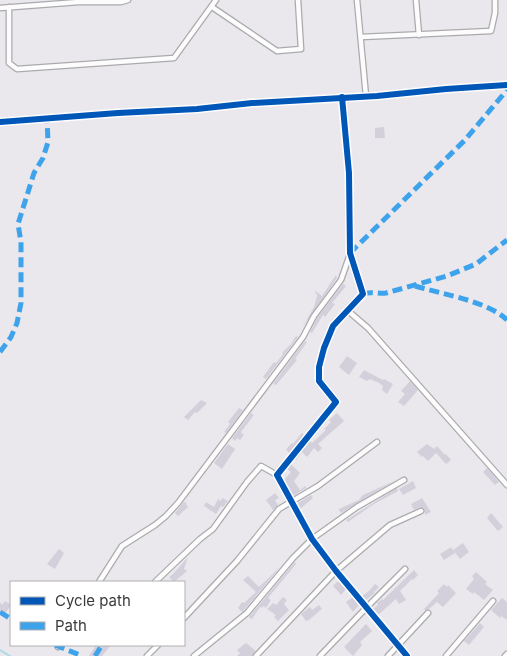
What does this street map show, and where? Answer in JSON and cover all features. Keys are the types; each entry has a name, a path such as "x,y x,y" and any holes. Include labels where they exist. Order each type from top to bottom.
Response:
{"street":[{"path":"0,8 79,1 109,3 128,0"},
{"path":"9,7 9,63 17,69 174,58 216,0"},
{"path":"212,7 277,51 301,49 298,0"},
{"path":"357,0 366,96"},
{"path":"416,0 419,35"},
{"path":"361,37 490,31 495,13 495,0"},
{"path":"0,122 507,85"},
{"path":"100,581 122,546 142,535 166,516 178,503 302,337 314,316 344,274 350,253 349,173 342,97"},
{"path":"277,474 336,402 322,386 318,375 329,332 363,294 350,253"},
{"path":"347,310 374,334 507,485"},
{"path":"185,617 237,561 279,509 318,486 377,442"},
{"path":"156,581 194,544 214,529 246,482 261,466 277,474 312,539 336,571 407,656"},
{"path":"194,656 247,613 293,558 312,539 357,507 404,480"},
{"path":"256,656 336,571 390,525 421,511"},
{"path":"320,656 405,569"},
{"path":"446,656 493,601"},
{"path":"388,656 428,613"},
{"path":"147,656 157,646"}],"building":[{"path":"384,127 385,138 375,138 375,128"},
{"path":"336,275 337,278 302,328 318,297 314,290 322,296"},
{"path":"343,284 346,286 332,303 335,304 325,317 323,315 312,333 310,332 317,318"},
{"path":"296,336 298,337 266,379 263,377 274,362 276,363"},
{"path":"305,341 307,342 295,359 297,360 276,385 273,384"},
{"path":"347,356 357,363 349,375 339,367"},
{"path":"364,370 393,384 387,394 382,390 383,386 379,383 370,379 367,381 359,377"},
{"path":"410,381 418,390 404,406 398,402 405,394 401,391"},
{"path":"201,400 207,403 188,420 184,417"},
{"path":"239,408 243,410 226,433 224,432 230,424 228,422"},
{"path":"251,413 254,415 241,432 244,435 240,440 237,438 235,441 232,438"},
{"path":"337,413 344,421 318,444 322,448 318,452 314,448 307,457 302,452 296,460 310,441 312,443 326,430 324,429 331,422 329,420"},
{"path":"302,433 304,435 289,453 286,449"},
{"path":"228,444 235,449 222,469 214,463"},
{"path":"427,444 434,449 437,446 451,460 446,464 436,453 428,461 422,457 417,452"},
{"path":"291,464 300,473 294,481 300,490 305,486 306,488 293,496 284,480 291,472 287,469"},
{"path":"487,468 499,482 495,485 483,472"},
{"path":"394,481 341,513 339,510 361,499 363,495"},
{"path":"413,481 416,488 403,495 399,489"},
{"path":"397,488 398,491 374,504 348,522 346,520"},
{"path":"275,493 279,498 275,500 278,505 273,510 266,500"},
{"path":"311,495 313,498 300,509 298,503"},
{"path":"222,498 228,501 223,507 221,506 216,514 204,506 206,502 214,507 218,499 221,501"},
{"path":"422,498 431,512 425,515 424,508 420,507 414,510 411,504"},
{"path":"184,502 187,503 188,507 178,516 175,513"},
{"path":"491,513 503,527 498,531 487,518"},
{"path":"463,543 469,552 460,559 453,550"},
{"path":"451,547 455,553 444,560 440,554"},
{"path":"59,549 64,553 55,569 47,564"},
{"path":"188,557 184,569 187,571 175,581 169,577"},
{"path":"295,562 296,564 268,598 271,600 266,608 260,607 252,619 250,618 249,617"},
{"path":"280,567 242,612 238,608 242,602 244,603 256,592 243,580 248,576 259,587"},
{"path":"414,570 418,575 400,591 406,600 399,604 396,599 378,615 373,609 378,605 377,603 383,600"},
{"path":"476,572 487,582 485,584 493,590 484,600 474,592 473,594 466,589 474,579 472,576"},
{"path":"338,581 346,589 341,595 333,586"},
{"path":"375,584 379,587 366,600 362,596"},
{"path":"444,584 447,587 448,585 456,593 443,607 437,602 425,610 439,593 437,591"},
{"path":"283,597 287,600 284,604 289,610 278,621 274,617 276,615 267,609 273,603 276,605"},
{"path":"353,597 359,605 353,612 346,602"},
{"path":"502,598 507,602 507,620 501,616 500,618 491,610"},
{"path":"5,601 10,604 5,614 0,610 0,602 2,605"},
{"path":"319,605 322,609 306,621 301,614 310,607 312,610"},
{"path":"480,623 484,627 469,645 464,641"},
{"path":"366,624 372,631 360,642 362,645 353,656 344,647"},
{"path":"246,643 256,651 252,656 237,656 240,653 237,650"},
{"path":"95,646 110,646 102,656 89,656"}],"waterway":[{"path":"0,650 10,656"}],"marked path":[{"path":"350,253 465,140 507,90"},
{"path":"0,352 11,337 17,323 21,303 21,242 18,224 34,173 43,158 48,142 47,118"},
{"path":"363,294 386,293 447,276 476,264 507,240"},
{"path":"415,286 476,303 499,313 507,320"},
{"path":"0,612 10,618"},
{"path":"57,646 82,656"},
{"path":"95,656 101,646"}],"cycle path":[{"path":"0,122 197,109 252,103 377,96 507,85"},
{"path":"342,97 349,173 350,253 363,294 333,326 319,367 319,381 336,402 277,475 312,539 336,571 407,656"}]}
